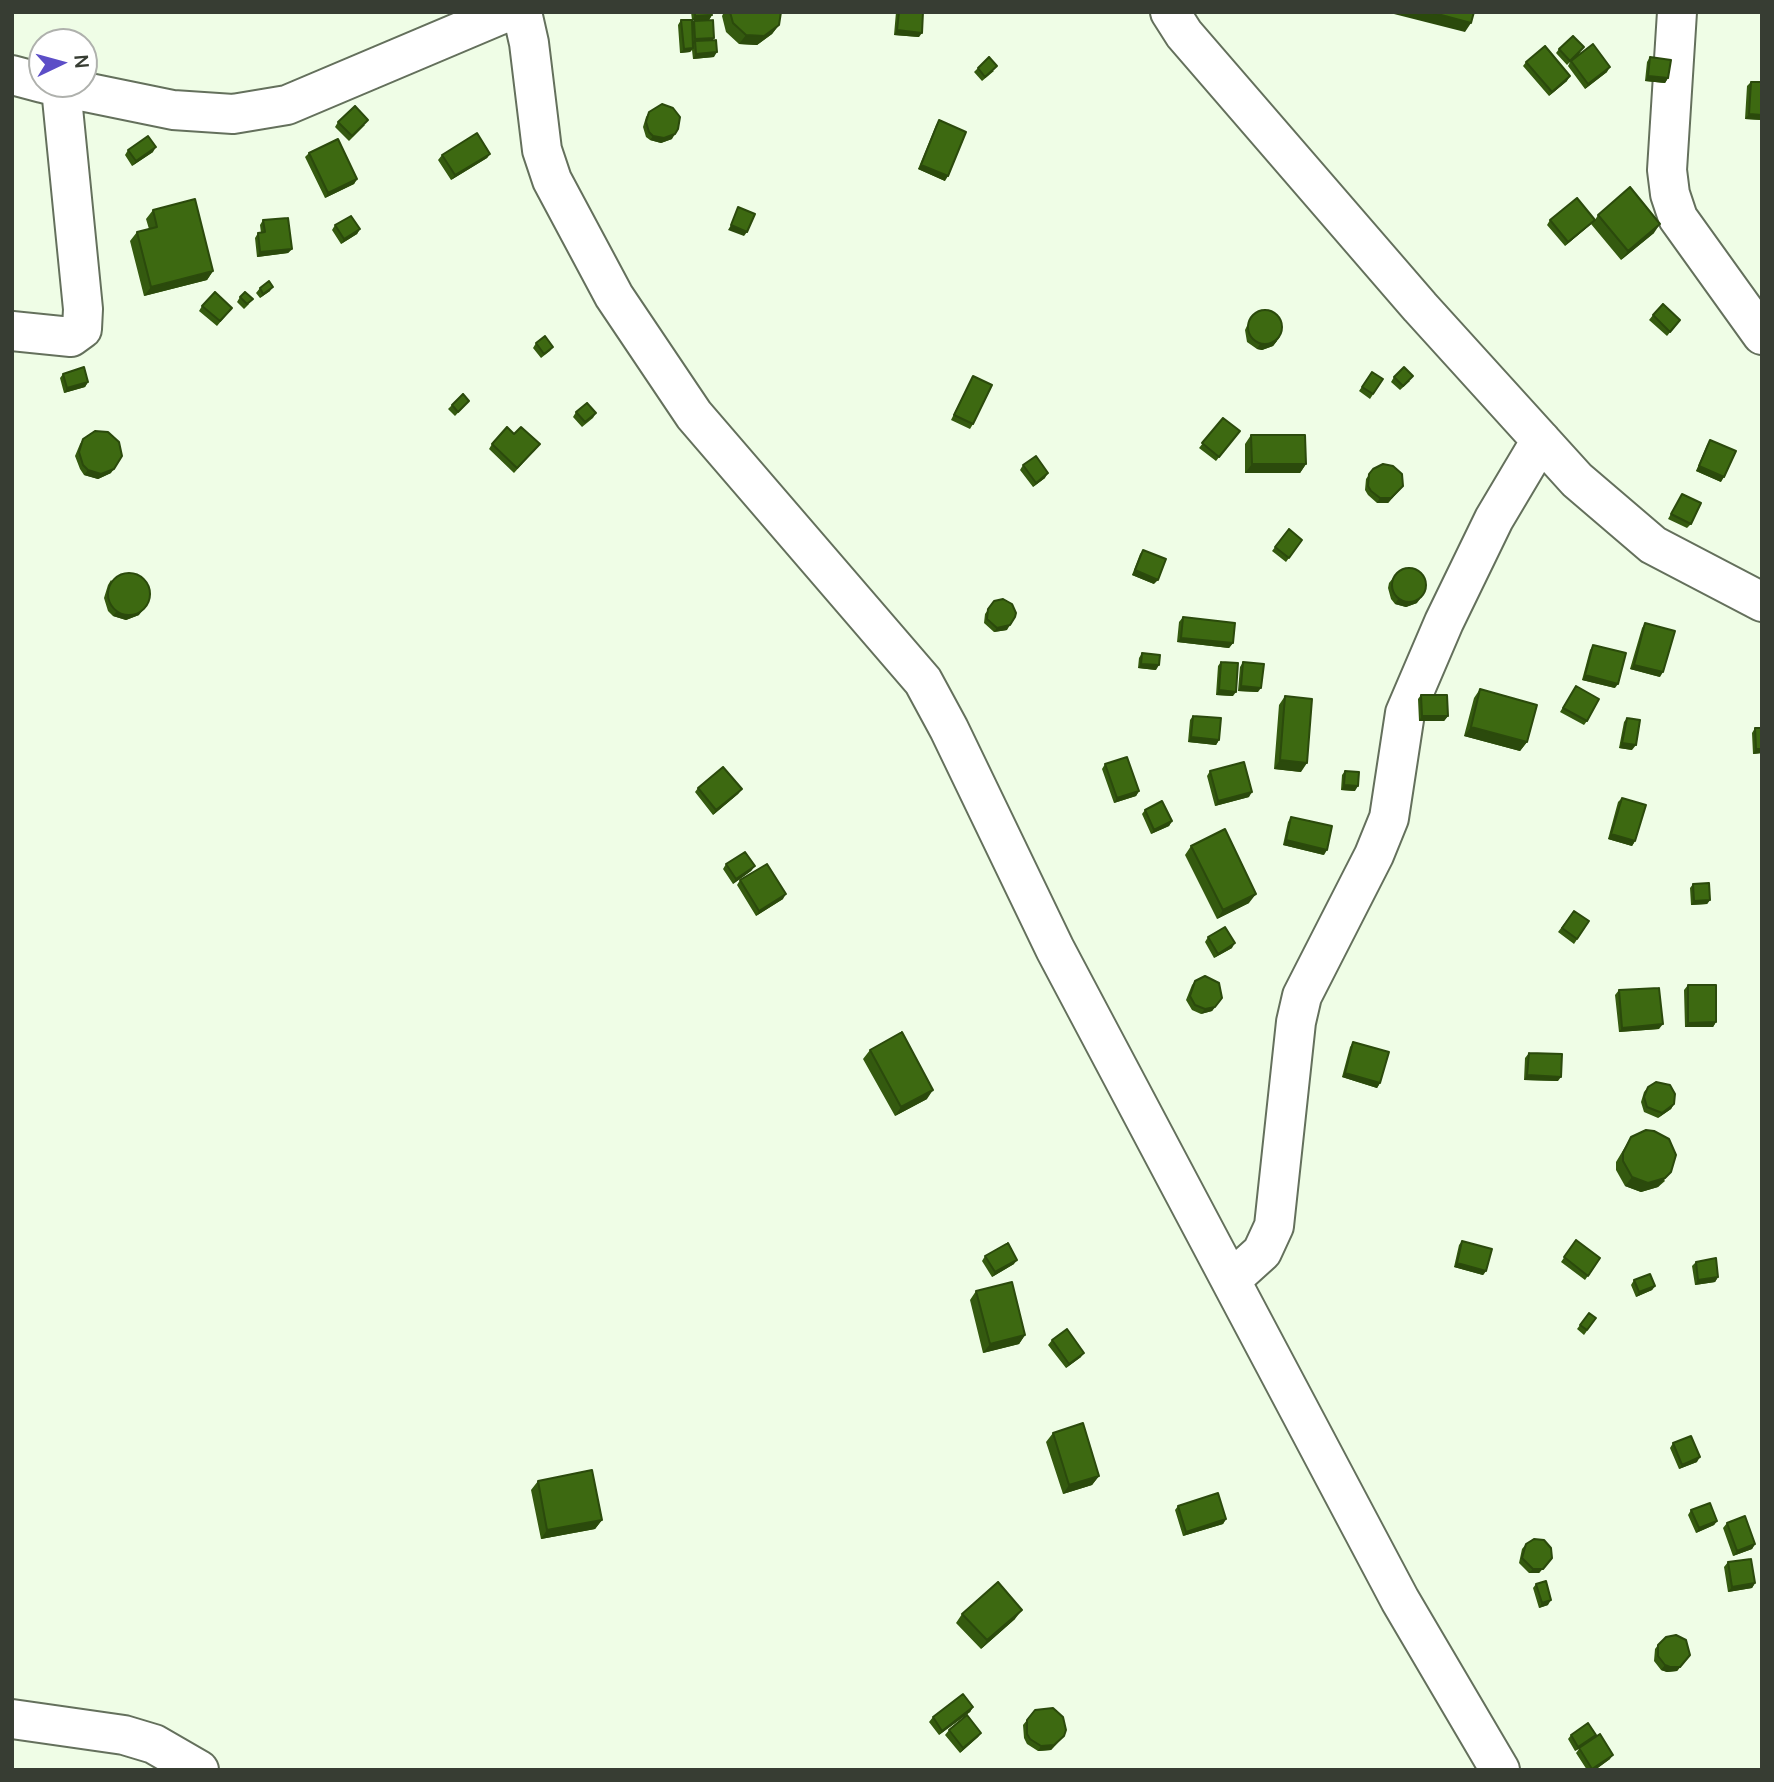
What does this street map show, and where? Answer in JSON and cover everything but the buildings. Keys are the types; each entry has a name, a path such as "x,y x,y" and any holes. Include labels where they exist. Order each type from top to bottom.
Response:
{"street":[{"path":"98,95 173,110 233,114 286,104 507,12"},
{"path":"523,12 542,150 552,180 614,296 694,415 923,681 949,729 1055,949 1400,1600 1500,1770"},
{"path":"1170,12 1184,34 1420,307 1577,480 1653,545 1762,602"},
{"path":"1677,12 1667,170 1670,194 1678,218 1762,335"},
{"path":"12,331 71,337 82,329 83,309 52,98"},
{"path":"1231,1280 1262,1252 1275,1226 1296,1023 1302,996 1374,855 1389,818 1405,713 1444,622 1494,519 1541,440"},
{"path":"12,1719 124,1735 155,1744 199,1770"}]}
